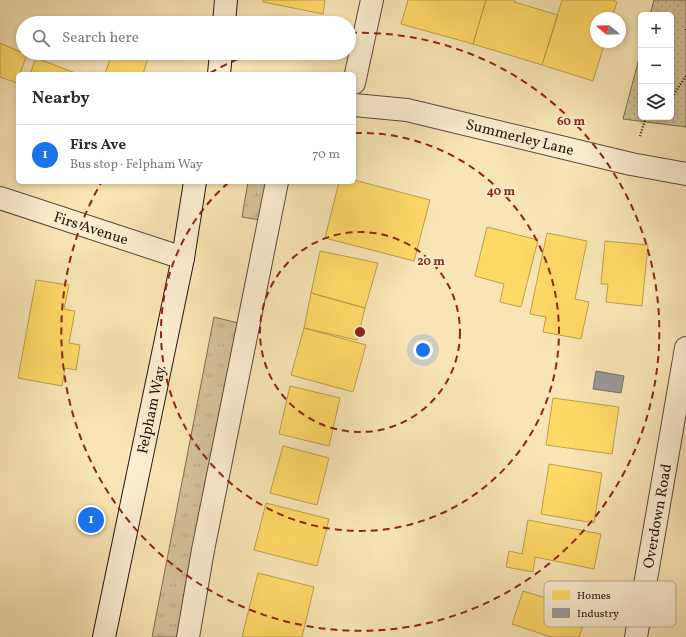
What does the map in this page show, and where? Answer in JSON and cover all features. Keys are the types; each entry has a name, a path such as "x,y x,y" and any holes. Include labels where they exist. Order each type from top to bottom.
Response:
{"street":[{"path":"225,16 226,0"},
{"path":"356,74 372,0"},
{"path":"219,72 220,60"},
{"name":"Summerley Lane","path":"356,105 407,110 631,164 686,174"},
{"name":"Felpham Way","path":"104,637 183,258 195,184"},
{"path":"188,637 203,550 277,184"},
{"name":"Firs Avenue","path":"0,198 183,258"},
{"name":"Overdown Road","path":"646,581 686,348"},
{"name":"Overdown Road","path":"636,637 638,627"}],"path":[{"path":"674,94 686,76"}],"green space":[{"path":"654,0 686,0 686,127 623,119 638,62 638,120 674,120 674,12 651,12"},
{"path":"248,184 267,184 260,220 242,217"},
{"path":"214,317 242,324 184,637 152,637"}],"building: Homes":[{"path":"263,0 325,0 323,14 263,2"},
{"path":"408,0 486,0 473,44 401,24"},
{"path":"486,0 515,0 514,2 558,15 542,65 473,44"},
{"path":"562,0 612,0 617,2 614,12 590,12 590,48 603,48 593,81 542,65"},
{"path":"0,43 16,50 16,60 25,60 21,72 16,72 16,83 0,77"},
{"path":"35,60 41,60 73,72 31,72"},
{"path":"110,60 147,60 144,72 106,72"},
{"path":"356,181 430,200 414,261 325,238 338,184 356,184"},
{"path":"487,227 538,240 521,307 500,302 504,284 475,276"},
{"path":"547,233 587,241 575,299 589,302 581,339 543,332 546,317 530,314"},
{"path":"605,241 648,245 642,306 606,302 608,284 601,284"},
{"path":"320,251 378,263 365,308 311,293"},
{"path":"36,280 69,285 64,309 75,311 69,343 80,345 76,370 65,368 62,386 18,378"},
{"path":"311,293 365,308 357,340 304,328"},
{"path":"304,328 366,345 353,392 291,375"},
{"path":"290,386 340,398 329,446 279,434"},
{"path":"553,398 619,407 612,454 546,445"},
{"path":"283,446 329,458 317,505 270,493"},
{"path":"549,464 602,473 594,523 541,514"},
{"path":"266,503 329,519 317,566 254,550"},
{"path":"528,520 601,534 594,569 535,557 533,572 506,567 509,551 522,554"},
{"path":"258,573 314,587 302,637 242,637"},
{"path":"523,591 544,597 544,627 582,627 579,637 551,637 512,624"}],"building: Industry":[{"path":"596,371 624,376 621,393 593,389"}],"place":[{"name":"Firs Ave","path":"91,520"}]}
